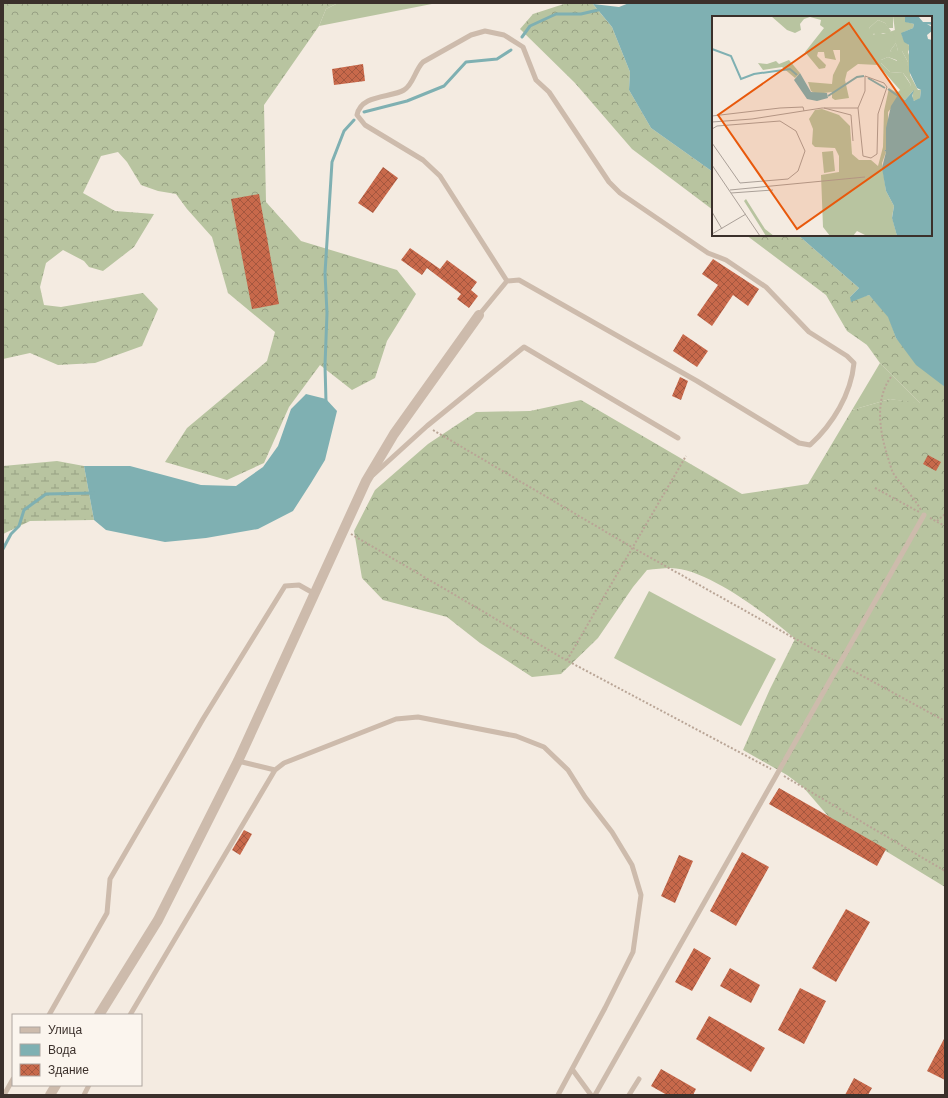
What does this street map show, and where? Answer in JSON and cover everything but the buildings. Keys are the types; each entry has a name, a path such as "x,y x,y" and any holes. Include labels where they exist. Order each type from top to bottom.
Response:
{"street":[{"path":"101,1014 158,920 238,761 366,481 394,434 479,315"},
{"path":"50,1095 55,1086"}],"lane":[{"path":"479,315 507,281 519,280 697,381 799,443 810,445 843,403 852,377 854,363 847,356 810,332 766,286 726,260 708,253 620,193 609,182 549,92 536,80 523,47 504,36 485,31 471,35 423,62 416,68 414,77 405,90 383,95 362,105 358,110 357,115 365,125 423,160 440,176 507,281"},
{"path":"366,481 427,426 524,347 678,438"},
{"path":"595,1095 924,514"},
{"path":"50,1014 107,913 110,879 203,719 285,586 299,585 315,594"},
{"path":"131,1014 276,770 284,763 396,719 418,717 516,736 544,747 568,770 612,832 632,865 641,895 633,952 605,1008 558,1095"},
{"path":"238,761 276,770"},
{"path":"572,1069 591,1095"},
{"path":"629,1095 639,1079"},
{"path":"4,1095 12,1081"},
{"path":"84,1095 88,1086"}],"path":[{"path":"891,377 884,387 881,409 881,435 892,472 912,495 924,514"},
{"path":"427,426 632,547 839,664 945,721"},
{"path":"567,660 686,456"},
{"path":"875,488 945,526"},
{"path":"937,521 945,514"},
{"path":"344,530 567,660 777,772 945,871"}],"green space":[{"path":"3,3 338,3 326,9 319,26 264,105 266,202 301,241 397,270 416,294 387,341 375,378 352,390 320,365 289,407 264,463 227,480 165,462 187,428 267,361 275,332 228,293 212,237 176,194 158,191 141,185 127,162 118,152 101,156 83,193 115,211 154,214 134,247 103,271 89,267 84,261 63,250 46,263 40,287 44,305 61,307 143,293 158,309 142,346 95,363 58,365 30,353 3,359"},
{"path":"338,3 437,3 319,26 326,9"},
{"path":"567,3 592,3 612,27 630,72 629,90 651,128 712,171 712,209 632,149 575,83 520,29 533,14"},
{"path":"747,236 799,236 859,288 850,297 858,298 869,295 889,317 896,338 945,387 945,887 828,816 803,787 787,775 743,750 770,689 795,639 754,606 719,585 686,570 662,568 647,570 633,587 598,638 561,674 532,677 480,643 447,617 383,600 362,578 354,531 375,490 428,444 476,412 530,411 581,400 742,494 808,484 852,410 890,399 920,403 880,363 867,345 847,331 826,295"},
{"path":"880,363 921,404 890,399 852,410"},
{"path":"57,461 84,466 94,520 30,521 3,534 3,466"},
{"path":"649,591 776,659 741,726 614,658"}],"water":[{"path":"629,3 945,3 945,387 916,365 896,338 888,317 869,295 851,302 850,297 859,288 799,236 932,236 932,16 712,16 712,171 651,128 629,90 630,72 612,27 593,4 619,7"},
{"path":"306,394 326,399 337,411 325,460 293,511 258,529 206,538 165,542 106,530 94,520 84,466 130,466 201,485 236,486 263,467 278,446 291,409"}],"waterway":[{"path":"522,37 530,26 556,14 581,14 598,10"},
{"path":"364,112 407,101 444,86 466,62 497,59 511,50"},
{"path":"326,402 325,365 327,313 325,273 332,162 344,131 354,120"},
{"path":"3,549 11,534 19,526 24,510 46,494 93,493"}]}
